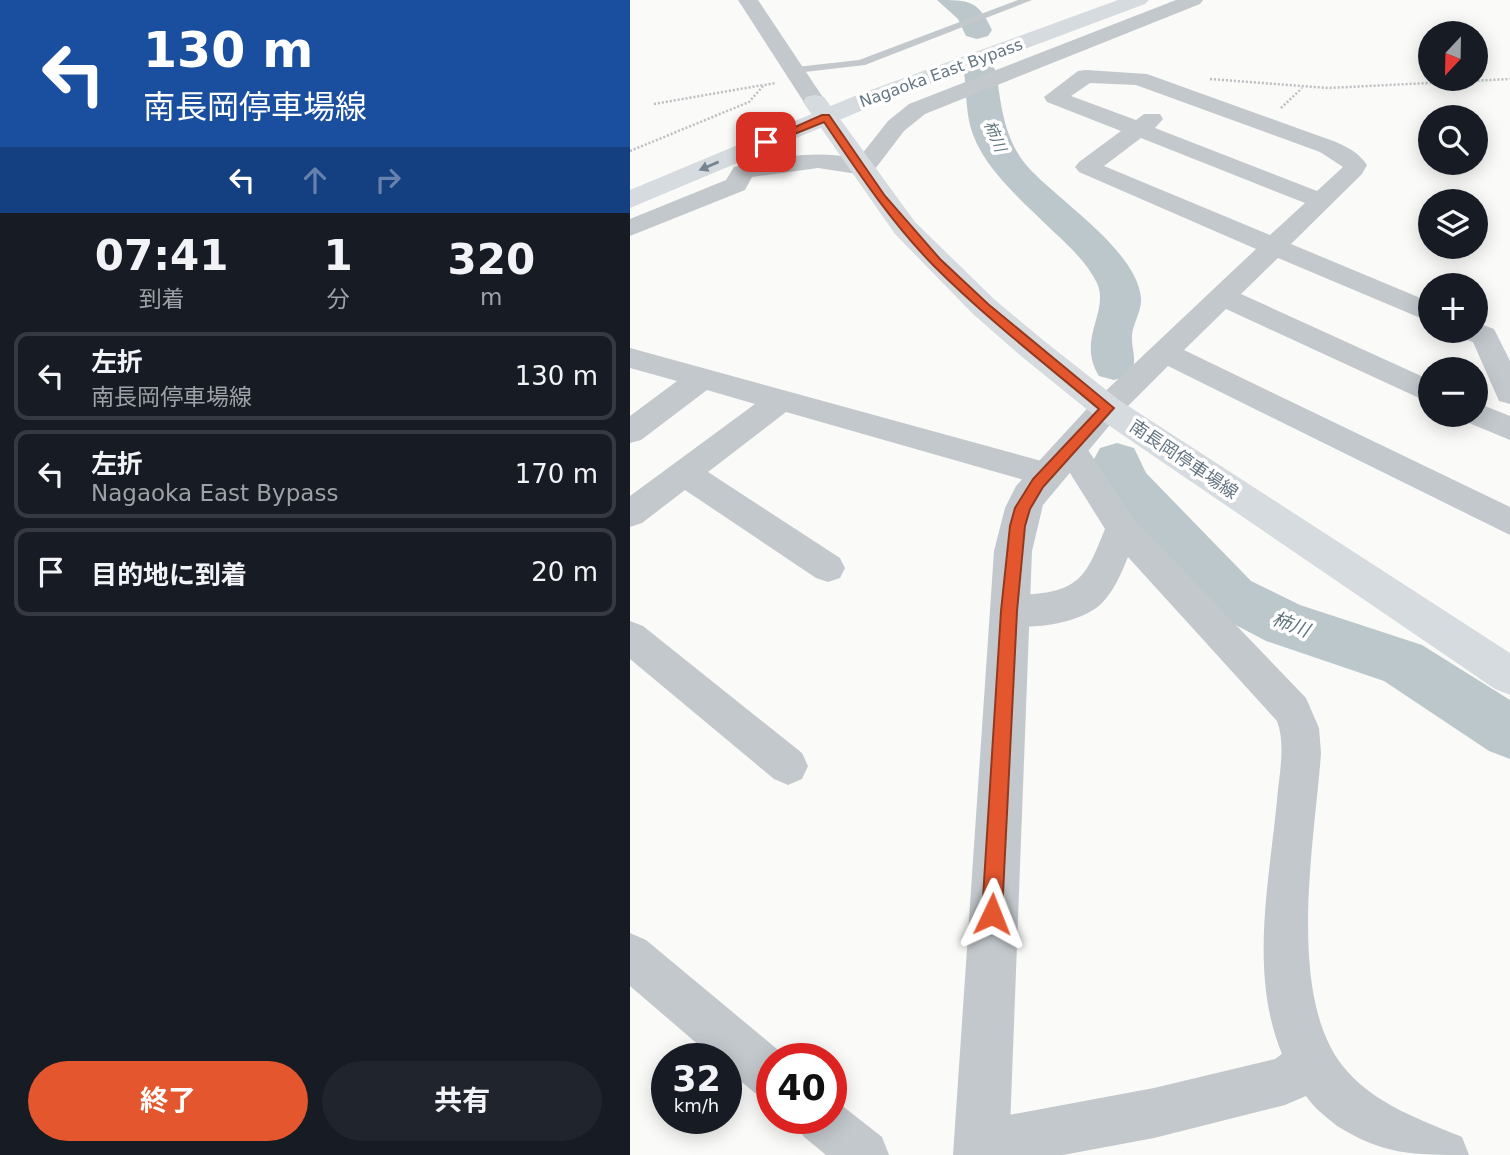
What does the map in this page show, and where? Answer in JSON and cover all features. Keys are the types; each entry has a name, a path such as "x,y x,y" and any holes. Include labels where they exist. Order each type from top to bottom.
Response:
{"main road":[{"name":"Nagaoka East Bypass","path":"631,194 809,92 1096,0"},
{"name":"Nagaoka East Bypass","path":"631,194 744,161 809,92 1138,0"},
{"name":"南長岡停車場線","path":"809,92 863,168 881,199 936,261 984,307 1107,408 1510,676"}],"street":[{"path":"748,0 809,92"},
{"path":"630,228 736,185 744,161 838,160 863,168 905,118 917,109 1193,0"},
{"path":"1311,1064 1284,1081 1154,1113 981,1150 1009,611 1017,526 1029,496 1107,408 1276,248 1354,169 1353,160 1328,147 1139,79 1086,76 1055,97 1322,201"},
{"path":"1182,95 1087,167 1418,308"},
{"path":"1224,297 1418,386"},
{"path":"1487,343 1510,393"},
{"path":"1166,353 1510,522"},
{"path":"630,358 781,400 1058,461 1292,710 1299,729 1299,801 1285,929 1289,1008 1311,1064 1324,1083 1363,1119 1400,1141 1444,1155"},
{"path":"630,432 701,379"},
{"path":"630,514 781,400"},
{"path":"1488,419 1510,429"},
{"path":"685,473 828,568"},
{"path":"1009,611 1060,609 1090,596 1104,577 1122,528"},
{"path":"630,637 788,766"},
{"path":"630,956 756,1062"},
{"path":"840,1134 864,1155"}],"lane":[{"path":"809,92 861,63 1027,0"}],"path":[{"path":"1206,79 1328,88 1510,79"},
{"path":"654,104 764,85 809,92"},
{"path":"630,151 749,102 764,85"}],"waterway":[{"name":"柿川","path":"951,0 971,15 977,30"},
{"name":"柿川","path":"980,71 987,126 1012,171 1090,245 1117,282 1121,301 1111,335 1114,365"},
{"name":"柿川","path":"1117,461 1125,483 1232,597 1285,624 1402,662 1510,732"}],"route":[{"path":"766,142 826,117 863,168 881,199 936,261 984,307 1107,408 1038,483 1023,508 1017,526 1009,611 992,914"}]}
